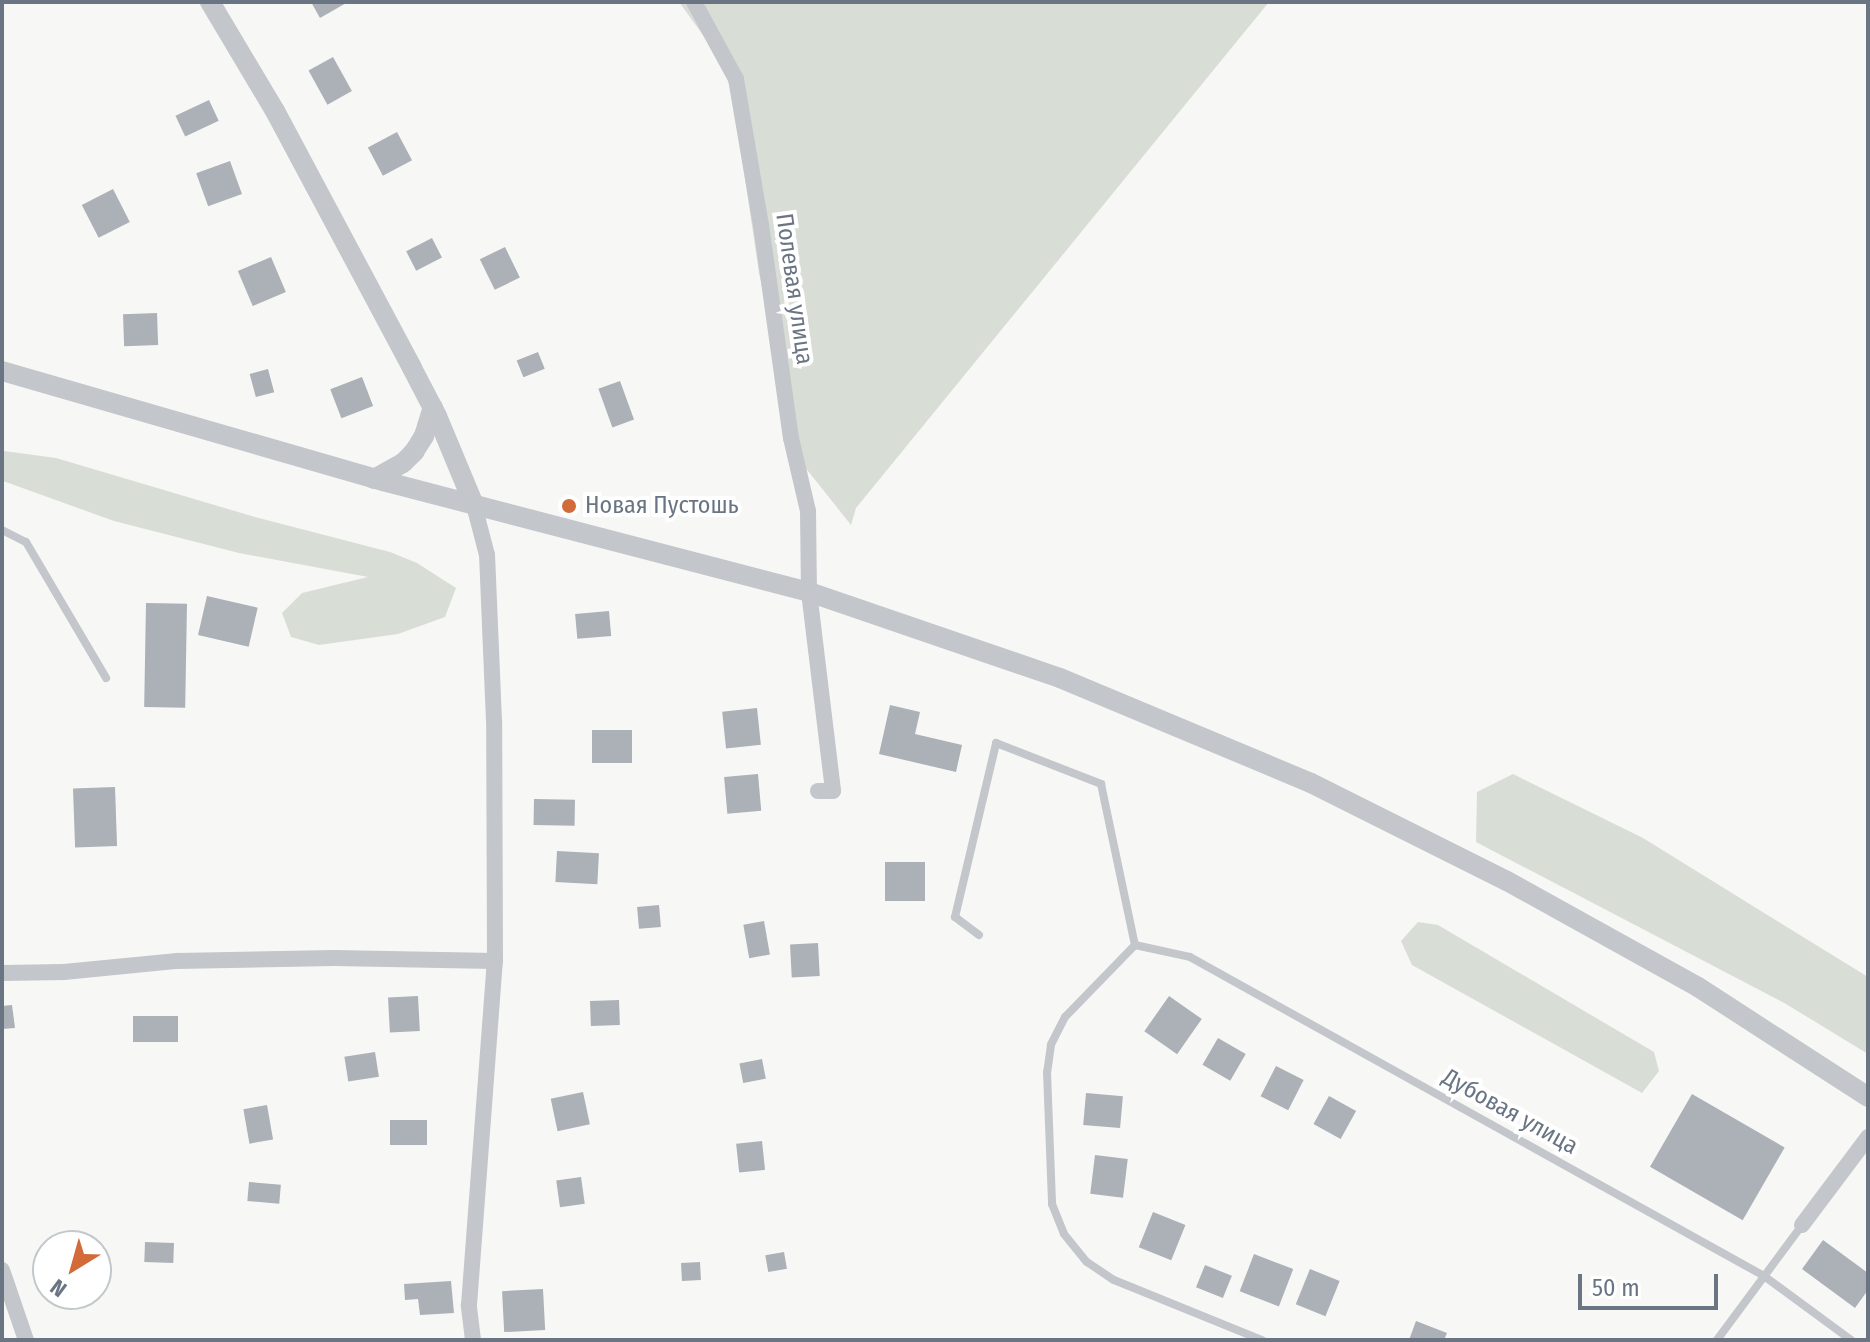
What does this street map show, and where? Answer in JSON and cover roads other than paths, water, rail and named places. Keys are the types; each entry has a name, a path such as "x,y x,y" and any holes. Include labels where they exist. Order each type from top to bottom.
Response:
{"street":[{"path":"210,2 275,111 433,407 474,505 487,555 494,721 495,961 469,1305 473,1340"},
{"name":"Полевая улица","path":"694,2 736,79 761,225 791,438 808,511 809,592 833,791 818,791"},
{"path":"2,371 374,479 809,592 1060,678 1311,783 1507,881 1698,987 1868,1097"},
{"path":"374,479 403,463 414,452 424,436 433,407"},
{"path":"2,973 64,972 177,961 334,958 495,961"},
{"path":"1802,1225 1868,1137"},
{"path":"2,1270 26,1340"}],"lane":[{"path":"2,530 26,542 106,678"},
{"path":"979,935 955,917 996,743 1101,784 1135,945 1065,1017 1051,1045 1047,1072 1052,1204 1064,1234 1087,1262 1114,1280 1262,1340"},
{"name":"Дубовая улица","path":"1135,945 1190,957 1764,1276 1851,1340"},
{"path":"1717,1340 1802,1225"}],"place":[{"name":"Новая Пустошь","path":"569,506"}]}
